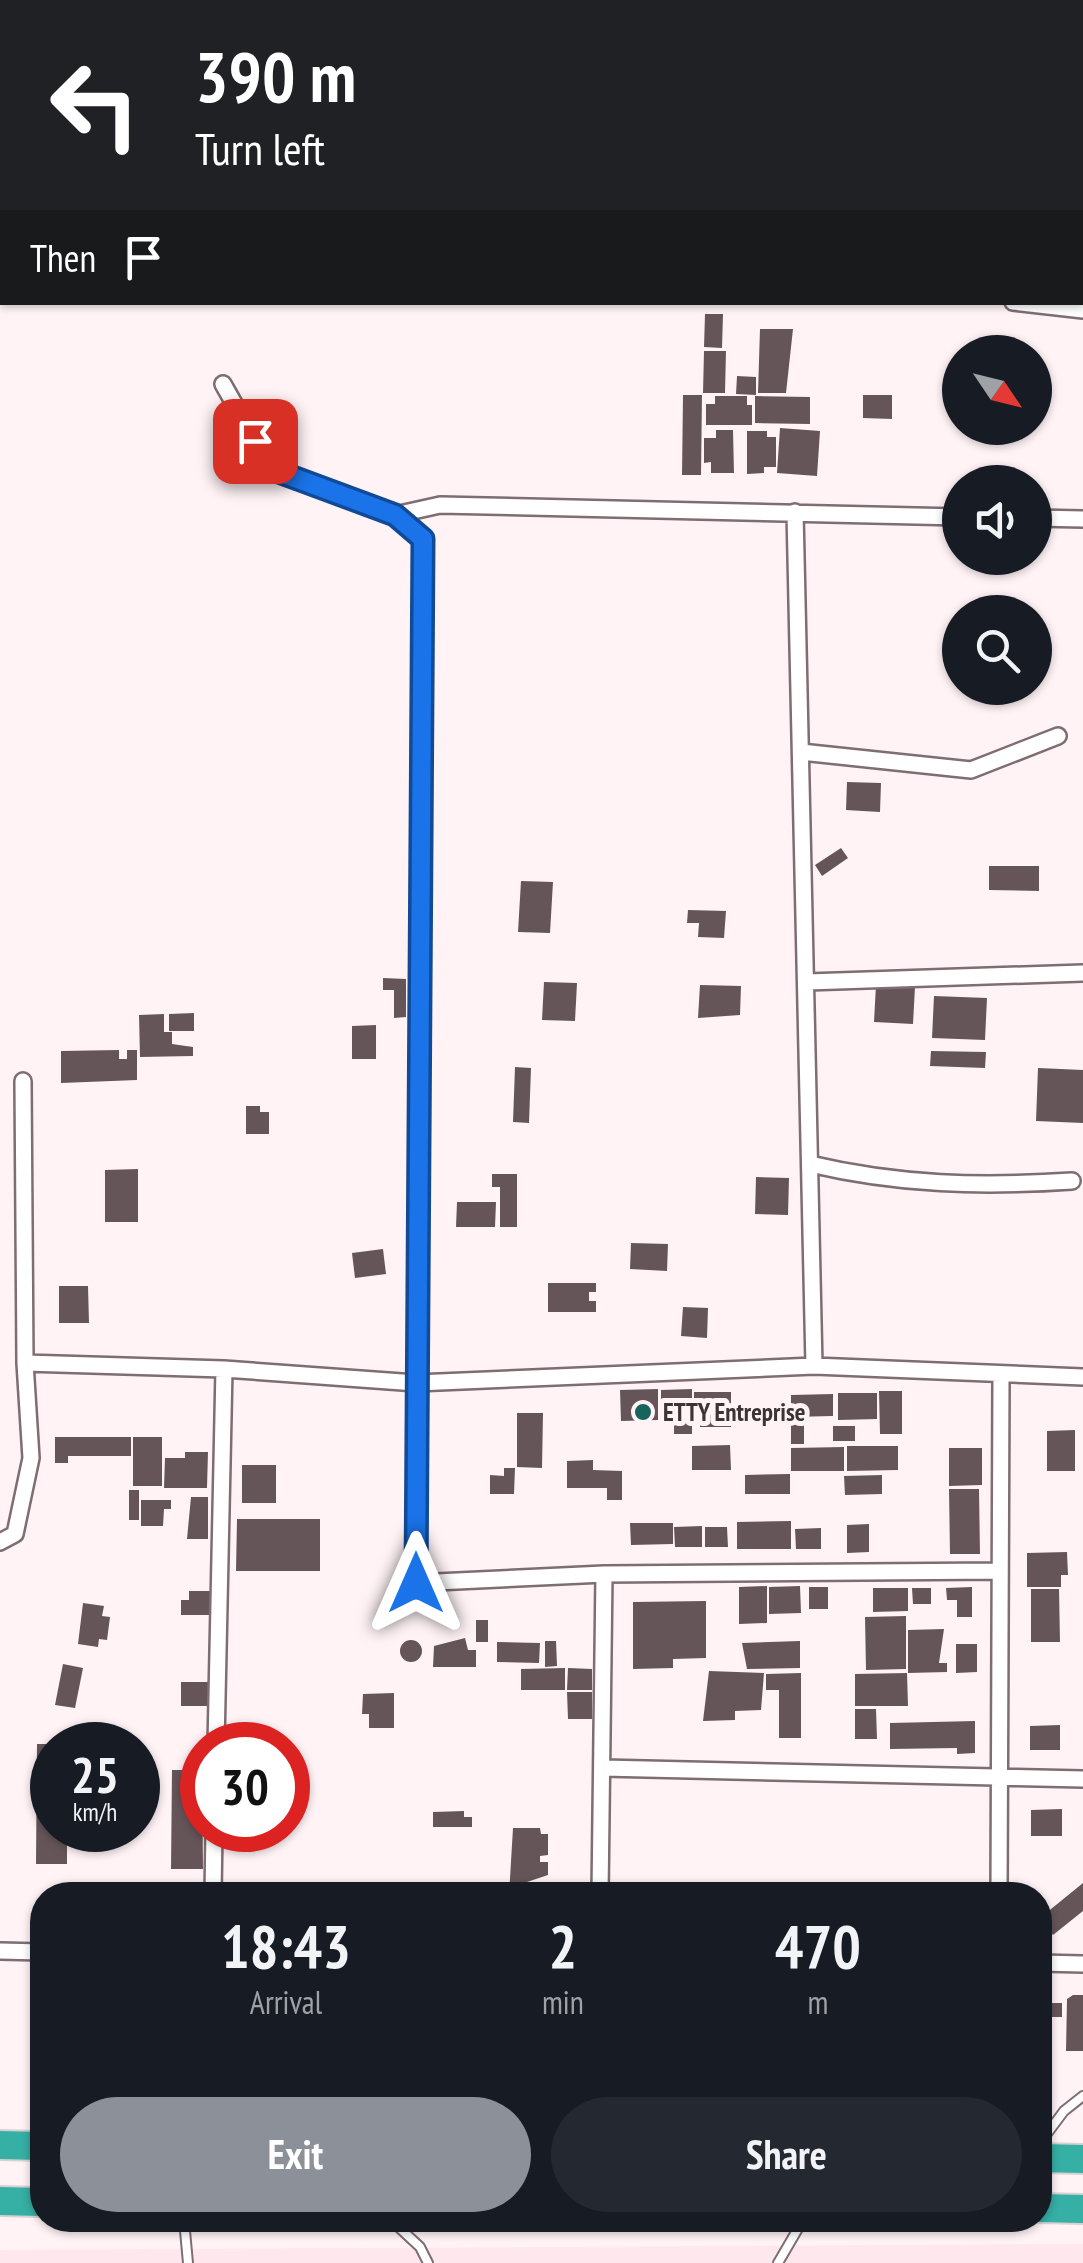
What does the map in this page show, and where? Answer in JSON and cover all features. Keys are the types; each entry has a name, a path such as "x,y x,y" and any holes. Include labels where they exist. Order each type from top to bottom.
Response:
{"highway":[{"path":"0,2144 30,2145"},
{"path":"1052,2158 1083,2159"},
{"path":"0,2202 30,2202"},
{"path":"1052,2208 1083,2209"}],"street":[{"path":"1041,305 1083,310"},
{"path":"224,384 271,469 395,515 423,539 416,1583 604,1574 1000,1572"},
{"path":"395,515 440,505 942,516"},
{"path":"795,512 814,1366"},
{"path":"1052,518 1083,519"},
{"path":"801,752 970,770 1058,736"},
{"path":"807,982 1083,974"},
{"path":"0,1542 15,1534 31,1458 25,1363 24,1081"},
{"path":"810,1164 881,1181 1002,1186 1072,1181"},
{"path":"25,1363 224,1369 416,1382 814,1366 1083,1378"},
{"path":"216,1722 224,1369"},
{"path":"999,1882 1000,1377"},
{"path":"600,1882 604,1574"},
{"path":"603,1768 1083,1780"},
{"path":"213,1882 214,1852"},
{"path":"0,1952 30,1952"},
{"path":"1052,1964 1083,1964"}],"lane":[{"path":"1052,2127 1083,2096"},
{"path":"185,2232 188,2263"},
{"path":"403,2232 420,2247 428,2263"},
{"path":"778,2263 796,2232"}],"shaded area":[{"path":"1083,2244 1083,2263 0,2263 0,2250"}],"building":[{"path":"705,314 723,314 722,348 704,347"},
{"path":"760,329 793,329 786,393 758,393"},
{"path":"704,351 726,351 725,393 703,393"},
{"path":"737,376 756,377 756,395 736,394"},
{"path":"683,395 702,395 701,475 682,475"},
{"path":"863,395 892,395 892,419 863,418"},
{"path":"715,396 747,396 747,405 752,405 752,425 706,425 706,404 715,404"},
{"path":"755,396 810,397 810,424 755,423"},
{"path":"780,428 820,431 817,476 777,473"},
{"path":"716,430 733,430 734,473 711,473 711,462 704,463 704,438 716,438"},
{"path":"747,431 767,431 767,437 776,437 776,467 764,467 764,473 747,474"},
{"path":"847,782 881,783 880,812 846,810"},
{"path":"841,848 848,858 822,876 815,865"},
{"path":"989,866 1039,866 1039,891 989,890"},
{"path":"521,881 553,882 550,933 518,932"},
{"path":"688,910 726,911 724,938 698,937 699,923 687,923"},
{"path":"383,978 406,979 406,1017 394,1018 394,990 383,990"},
{"path":"544,982 577,983 575,1021 542,1020"},
{"path":"700,985 741,986 740,1015 698,1018"},
{"path":"876,985 915,987 913,1024 874,1022"},
{"path":"934,996 987,998 985,1040 932,1038"},
{"path":"194,1013 194,1031 169,1031 169,1014"},
{"path":"164,1014 164,1032 172,1032 172,1044 193,1047 193,1056 140,1057 139,1015"},
{"path":"376,1025 376,1059 352,1059 352,1026"},
{"path":"119,1050 119,1059 127,1059 127,1050 137,1050 137,1080 61,1083 61,1051"},
{"path":"931,1051 986,1052 985,1068 930,1066"},
{"path":"515,1067 531,1068 529,1123 513,1122"},
{"path":"1038,1068 1083,1070 1083,1123 1036,1121"},
{"path":"246,1106 260,1106 260,1112 269,1112 269,1134 246,1134"},
{"path":"138,1169 138,1222 105,1222 105,1170"},
{"path":"492,1174 517,1174 517,1227 500,1227 500,1187 492,1187"},
{"path":"756,1177 789,1178 788,1215 755,1214"},
{"path":"457,1202 496,1202 495,1227 456,1227"},
{"path":"631,1243 668,1244 667,1271 630,1269"},
{"path":"383,1249 386,1274 355,1278 352,1253"},
{"path":"548,1283 596,1283 596,1292 589,1292 589,1301 596,1301 596,1312 548,1312"},
{"path":"59,1286 88,1286 89,1323 59,1323"},
{"path":"683,1307 708,1308 707,1338 681,1336"},
{"path":"658,1389 658,1420 621,1421 620,1390"},
{"path":"692,1389 692,1434 674,1434 674,1407 661,1407 661,1390"},
{"path":"879,1391 902,1391 902,1434 880,1434"},
{"path":"694,1392 731,1392 731,1427 700,1427 700,1418 694,1419"},
{"path":"838,1393 877,1393 877,1419 838,1420"},
{"path":"833,1394 833,1416 791,1417 791,1395"},
{"path":"517,1413 543,1413 542,1468 517,1467"},
{"path":"791,1423 804,1423 804,1444 791,1444"},
{"path":"833,1426 855,1426 855,1441 833,1441"},
{"path":"1075,1430 1075,1471 1047,1471 1047,1431"},
{"path":"55,1437 131,1437 131,1456 68,1456 68,1463 55,1463"},
{"path":"133,1437 162,1437 162,1486 133,1486"},
{"path":"730,1445 731,1470 692,1470 692,1446"},
{"path":"847,1446 898,1446 898,1470 847,1471"},
{"path":"844,1447 844,1471 791,1471 791,1448"},
{"path":"949,1448 982,1448 982,1485 949,1486"},
{"path":"185,1452 208,1452 207,1488 164,1488 165,1458 185,1458"},
{"path":"593,1460 593,1470 622,1471 622,1500 607,1500 607,1488 567,1488 567,1461"},
{"path":"242,1465 276,1465 276,1503 242,1503"},
{"path":"504,1468 515,1468 514,1494 490,1494 490,1475 504,1476"},
{"path":"790,1474 790,1494 745,1494 745,1475"},
{"path":"882,1475 882,1494 845,1495 844,1476"},
{"path":"949,1489 979,1489 980,1554 950,1554"},
{"path":"129,1490 139,1490 139,1520 129,1520"},
{"path":"191,1497 208,1497 208,1539 187,1539"},
{"path":"141,1500 171,1500 171,1509 164,1509 163,1526 141,1526"},
{"path":"237,1519 320,1519 320,1571 236,1571"},
{"path":"791,1521 791,1549 737,1549 737,1522"},
{"path":"630,1523 673,1523 673,1544 631,1545"},
{"path":"869,1524 869,1552 847,1553 847,1525"},
{"path":"702,1526 702,1547 675,1547 674,1527"},
{"path":"705,1527 727,1527 728,1547 705,1547"},
{"path":"821,1528 821,1549 796,1549 795,1529"},
{"path":"1067,1552 1068,1575 1061,1575 1061,1587 1027,1587 1027,1553"},
{"path":"767,1586 767,1623 739,1624 739,1587"},
{"path":"800,1586 801,1613 769,1614 769,1587"},
{"path":"809,1587 828,1587 828,1609 809,1609"},
{"path":"972,1587 972,1617 957,1617 957,1600 947,1600 946,1588"},
{"path":"873,1588 908,1588 908,1611 873,1612"},
{"path":"912,1588 931,1588 931,1604 913,1604"},
{"path":"1031,1589 1059,1589 1060,1642 1031,1642"},
{"path":"189,1591 211,1591 211,1615 181,1615 181,1600 189,1600"},
{"path":"706,1601 706,1658 673,1659 673,1668 633,1669 633,1602"},
{"path":"83,1603 104,1606 102,1616 110,1617 107,1640 99,1639 98,1647 78,1644"},
{"path":"906,1616 906,1669 866,1670 865,1617"},
{"path":"476,1620 488,1620 488,1642 476,1642"},
{"path":"944,1629 939,1663 947,1663 947,1672 908,1673 908,1630"},
{"path":"465,1638 468,1650 476,1650 476,1667 433,1667 434,1646"},
{"path":"411,1640 422,1651 411,1662 400,1651"},
{"path":"545,1641 556,1641 557,1666 545,1667"},
{"path":"800,1641 800,1668 747,1669 742,1643"},
{"path":"497,1642 540,1643 539,1663 497,1662"},
{"path":"956,1644 977,1644 977,1672 956,1673"},
{"path":"63,1664 83,1668 75,1708 55,1705"},
{"path":"565,1668 565,1690 521,1690 521,1669"},
{"path":"568,1668 592,1669 592,1690 567,1690"},
{"path":"709,1671 764,1673 761,1710 735,1711 735,1720 703,1721"},
{"path":"801,1673 801,1738 779,1738 779,1690 766,1690 766,1674"},
{"path":"907,1673 908,1706 855,1706 855,1674"},
{"path":"181,1682 211,1682 211,1706 181,1706"},
{"path":"567,1692 592,1692 592,1719 568,1719"},
{"path":"394,1693 394,1728 369,1728 369,1714 362,1714 363,1694"},
{"path":"855,1709 876,1709 877,1739 855,1739"},
{"path":"975,1721 975,1753 957,1754 957,1748 890,1749 890,1723"},
{"path":"1060,1725 1060,1750 1030,1750 1030,1726"},
{"path":"172,1770 180,1770 180,1852 203,1852 203,1869 171,1869"},
{"path":"1062,1809 1062,1836 1031,1836 1031,1810"},
{"path":"464,1811 464,1817 472,1817 472,1827 433,1827 433,1812"},
{"path":"513,1828 540,1828 541,1834 548,1834 548,1855 540,1856 540,1862 548,1862 548,1875 527,1882 510,1882"},
{"path":"36,1852 67,1852 67,1864 36,1864"},
{"path":"1083,1883 1083,1911 1053,1935 1052,1908"},
{"path":"1083,1995 1083,2051 1066,2051 1067,1999"},
{"path":"1052,2003 1062,2003 1062,2017 1052,2017"}],"place":[{"name":"ETTY Entreprise","path":"643,1412"}],"route":[{"path":"255,441 271,469 395,515 423,539 415,1186 416,1583"}]}
